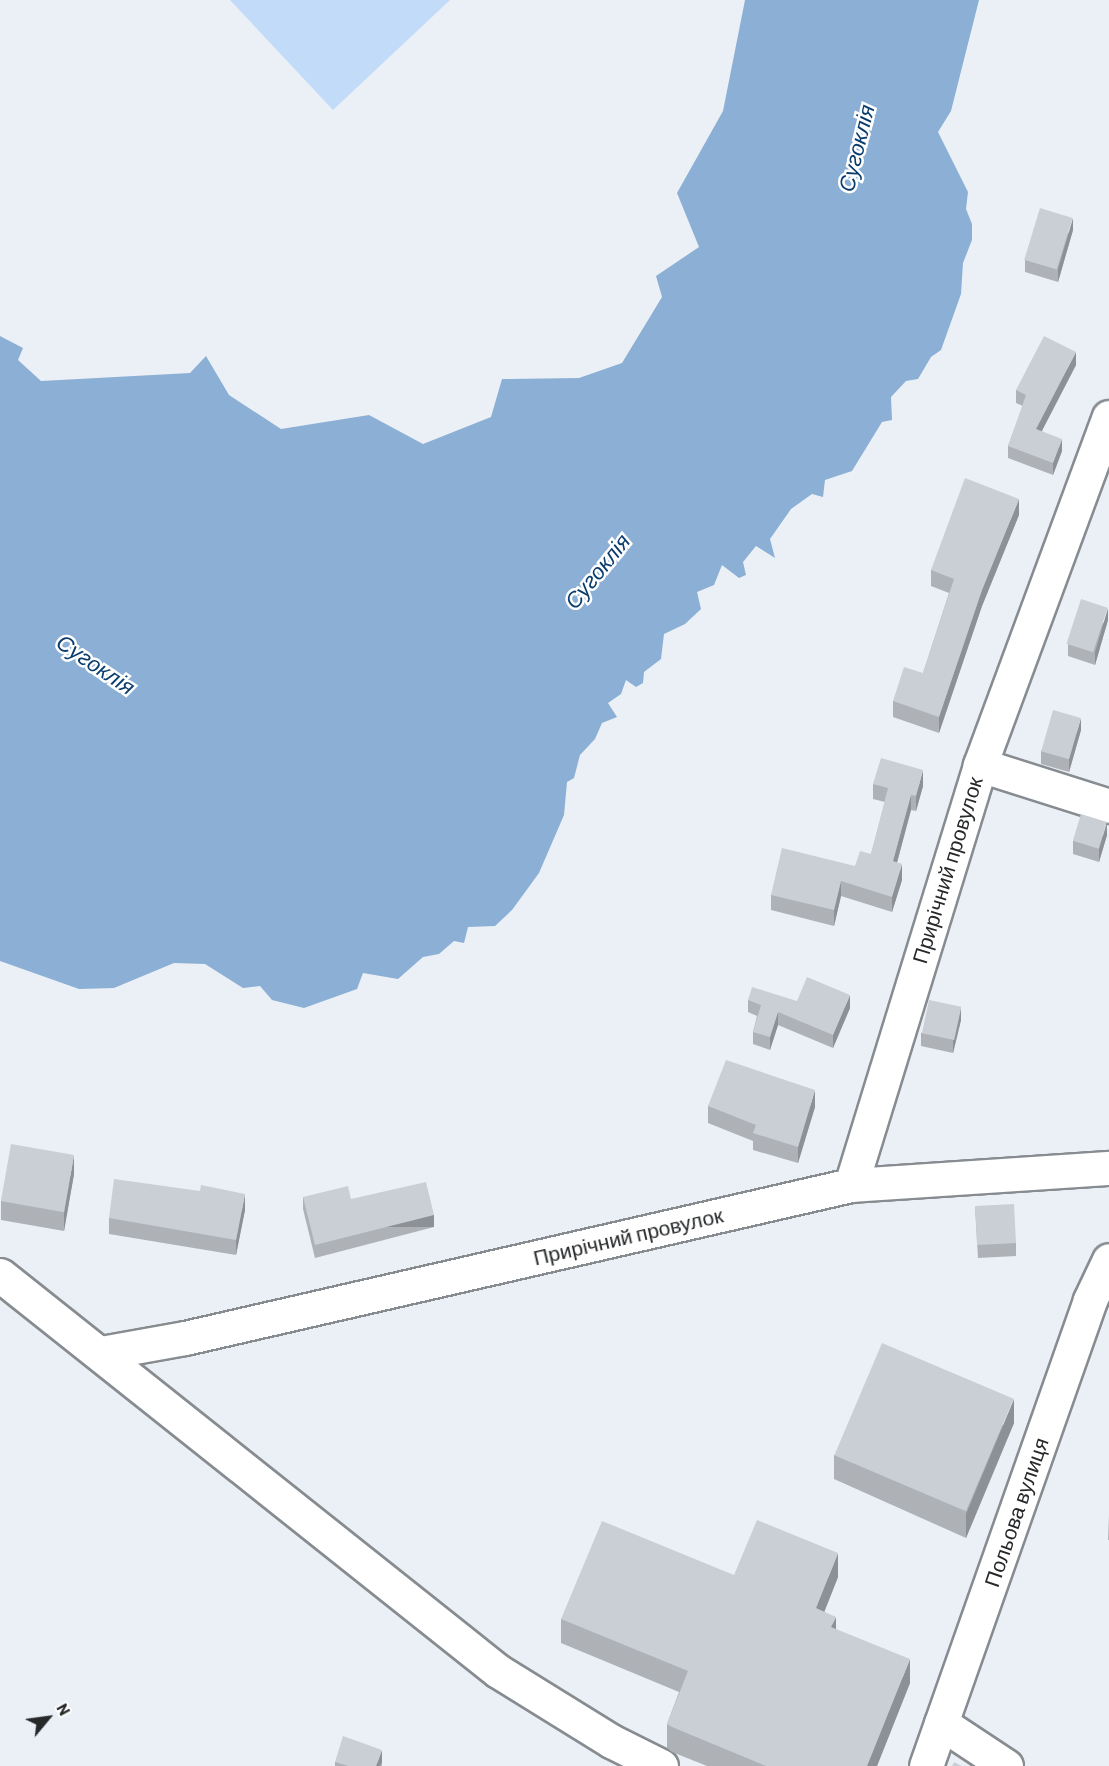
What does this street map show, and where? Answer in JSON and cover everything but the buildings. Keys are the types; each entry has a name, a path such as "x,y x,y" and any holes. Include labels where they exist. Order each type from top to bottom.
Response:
{"street":[{"name":"Прирічний провулок","path":"101,1353 196,1336 851,1185 980,765 1109,417"},
{"name":"Прирічний провулок","path":"980,765 1109,806"},
{"path":"851,1185 1109,1168"},
{"name":"Польова вулиця","path":"926,1766 1100,1303 1109,1260"},
{"path":"0,1275 101,1353 498,1671 611,1741 661,1766"},
{"path":"941,1723 1006,1766"}],"shaded area":[{"path":"230,0 450,0 333,110"}],"water":[{"name":"Сугоклія","path":"745,0 979,0 951,111 938,132 968,192 966,209 972,224 972,240 963,263 961,294 941,350 931,357 918,379 906,381 891,397 892,420 882,422 852,471 825,480 823,497 812,494 791,509 770,539 775,558 756,546 743,562 746,575 739,578 722,565 714,585 697,592 701,609 685,624 664,634 661,659 644,672 643,683 636,687 626,680 621,694 608,703 617,717 602,723 595,739 580,755 574,778 567,782 564,815 539,873 512,910 495,926 468,927 464,943 454,941 439,954 423,957 398,979 363,973 357,989 304,1008 272,1000 260,986 243,988 205,964 174,963 114,988 79,989 0,961 0,336 23,348 18,360 41,381 190,373 206,356 229,395 281,429 369,415 423,444 491,417 502,379 579,378 622,363 662,297 656,276 699,247 677,193 723,111"}]}
